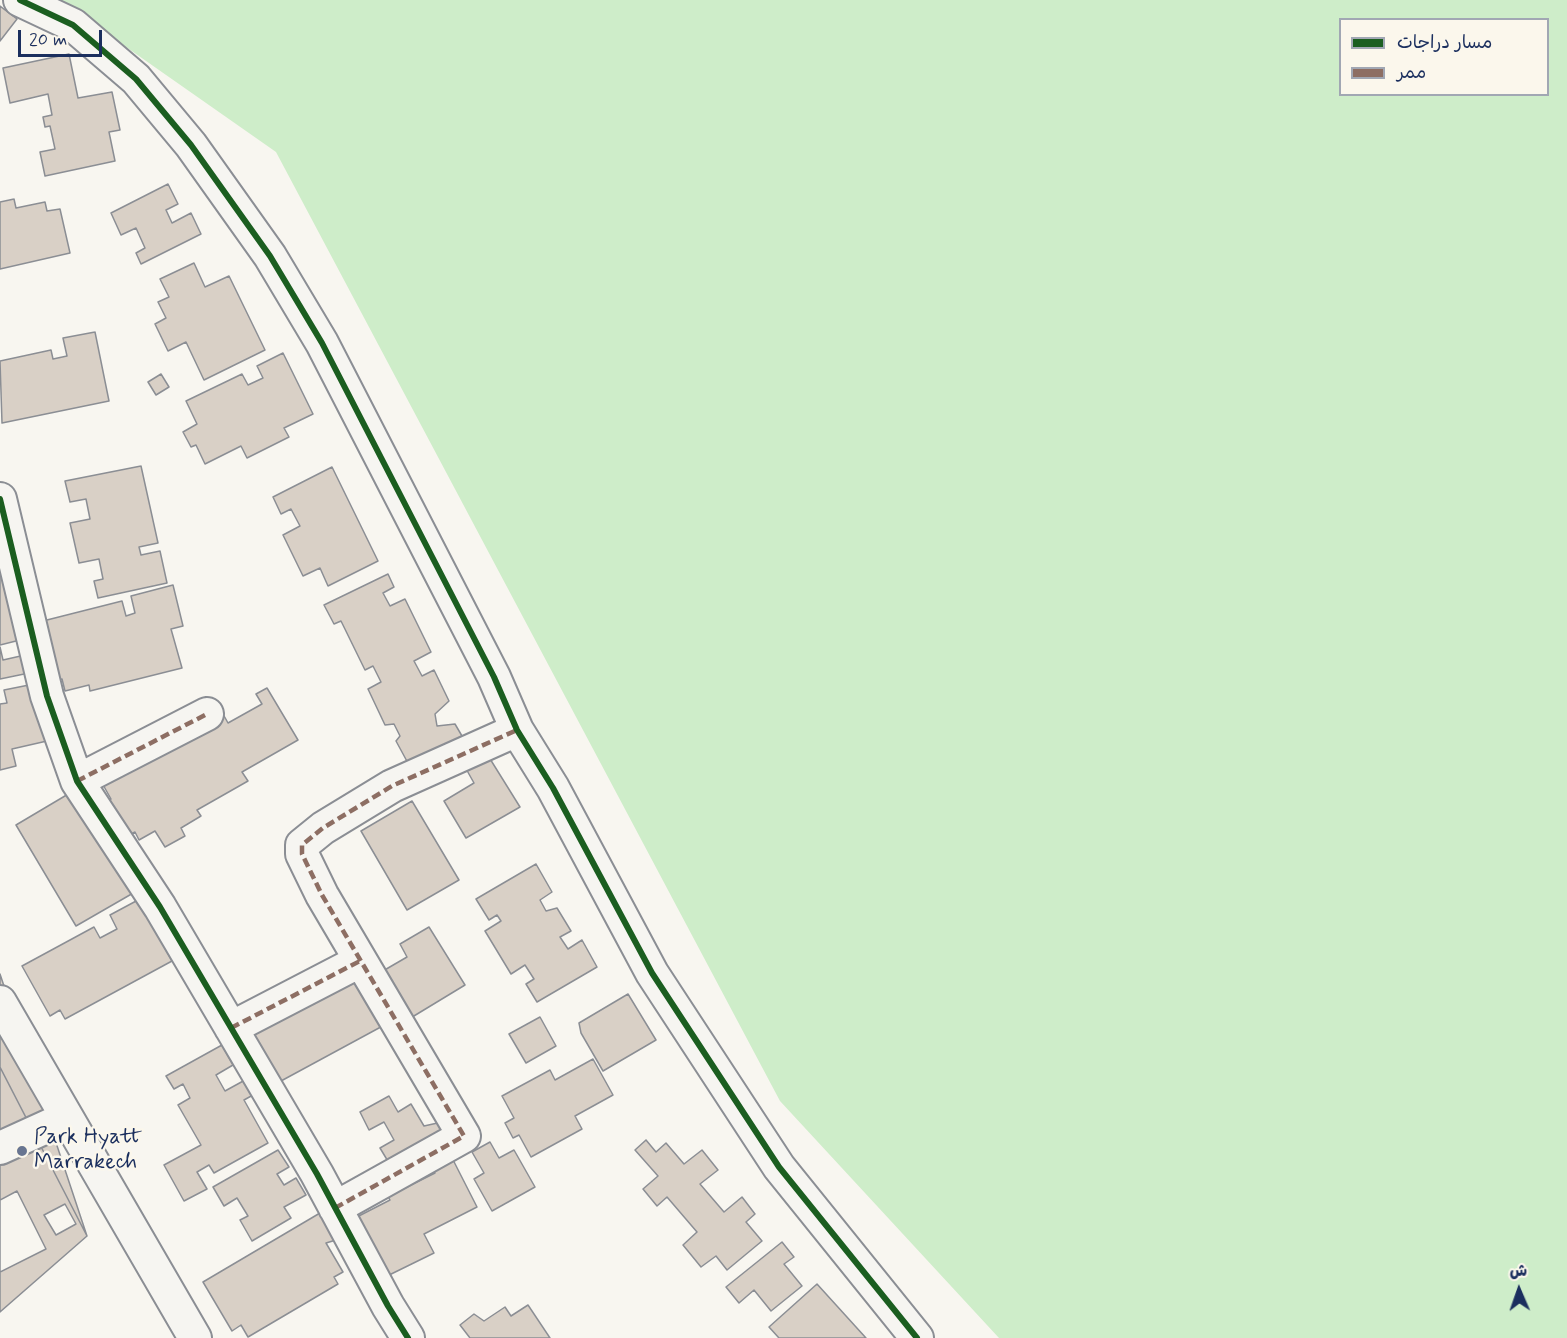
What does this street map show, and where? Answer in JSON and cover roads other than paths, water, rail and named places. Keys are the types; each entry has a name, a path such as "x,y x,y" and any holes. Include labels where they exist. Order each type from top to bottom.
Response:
{"street":[{"path":"20,0 73,25 135,79 190,145 270,256 322,343 494,677 517,730 553,788 652,973 778,1167 916,1338"},
{"path":"0,499 47,696 77,781 160,907 408,1338"},
{"path":"77,781 207,714"},
{"path":"335,1208 464,1136 322,895 302,854 302,846 323,828 392,786 517,730"},
{"path":"231,1028 360,961"},
{"path":"0,1002 195,1338"},
{"path":"0,1148 66,1118"}],"place":[{"name":"Park Hyatt Marrakech","path":"22,1151"}]}
